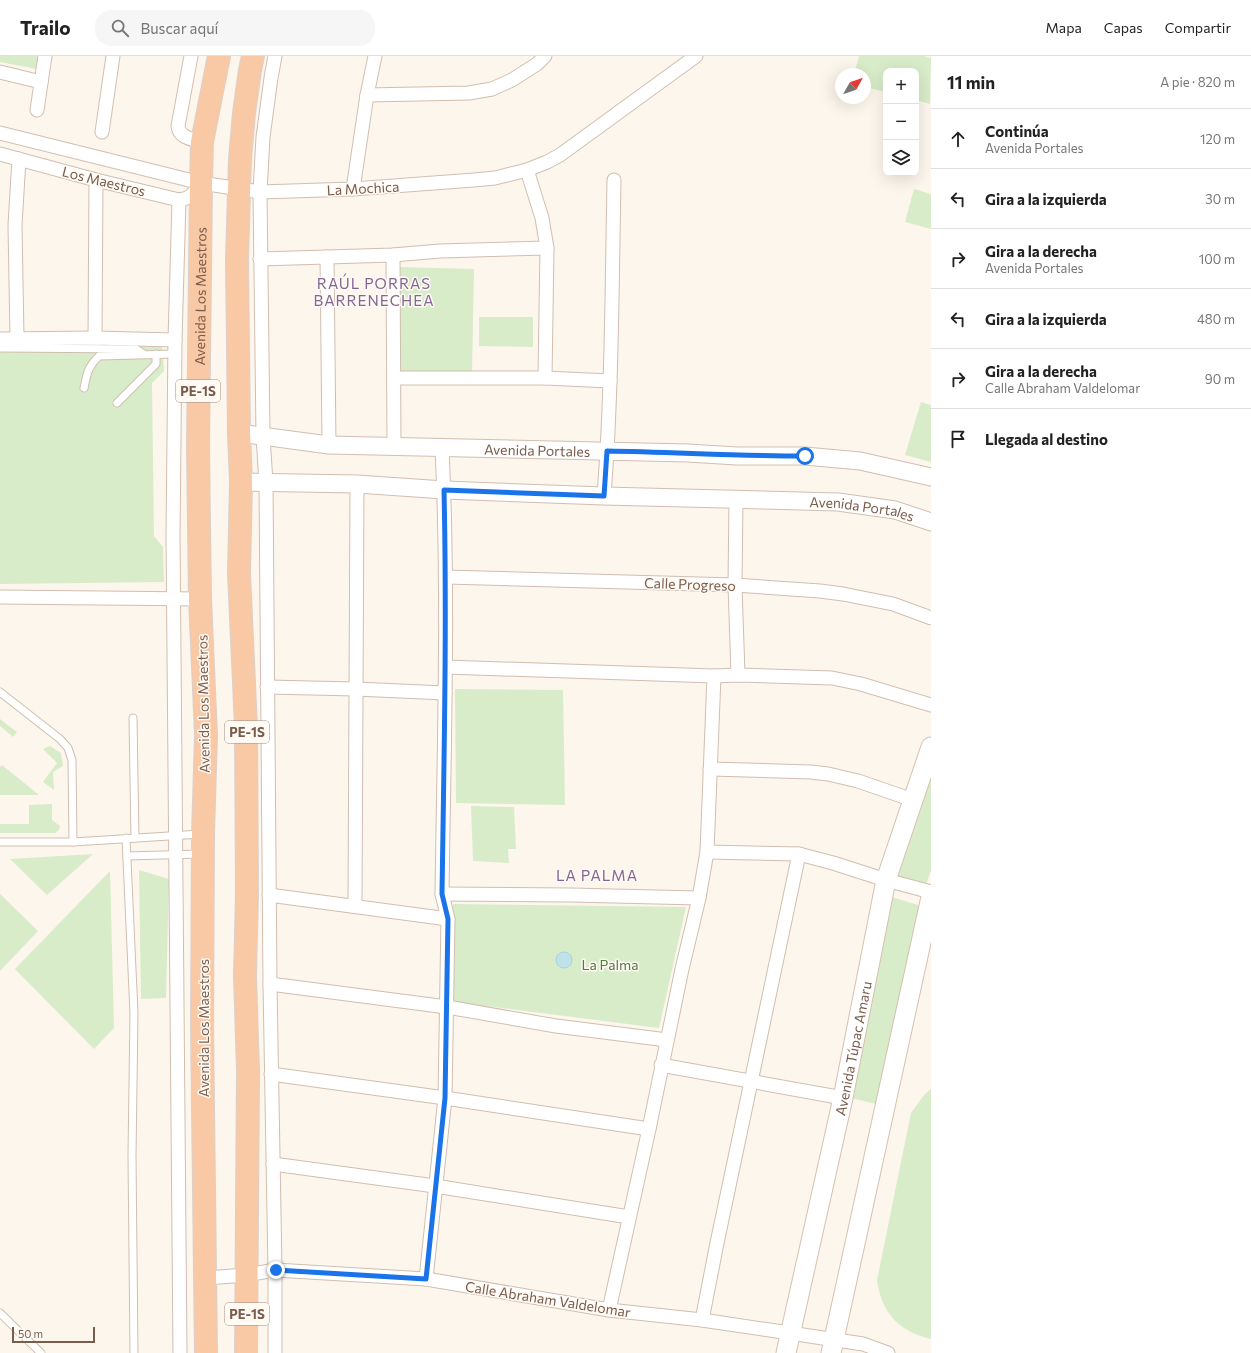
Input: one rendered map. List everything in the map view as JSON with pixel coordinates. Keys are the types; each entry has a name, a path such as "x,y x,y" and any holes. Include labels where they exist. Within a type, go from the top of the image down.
{"highway":[{"name":"Avenida Los Maestros","path":"206,1353 202,1025 203,844 206,735 200,599 198,447 202,142 219,56"},
{"name":"PE-1S","path":"246,1353 248,1071 245,976 247,893 246,727 239,573 241,482 239,432 238,260 249,190 242,134 253,56"}],"main road":[{"name":"Avenida Túpac Amaru","path":"786,1353 843,1098 886,880 931,747"},
{"path":"833,1347 931,897"}],"street":[{"path":"37,110 45,56"},
{"path":"102,132 113,56"},
{"path":"191,56 178,126 179,131 183,136 202,142"},
{"path":"275,56 263,137 249,190 260,258 263,436 266,483 271,1074 276,1270 275,1353"},
{"path":"353,189 367,95 375,56"},
{"path":"367,95 469,93 492,89 512,80 537,64 545,56"},
{"name":"La Mochica","path":"0,133 201,183 249,190 353,189 495,178 527,170 548,162 560,155 696,56"},
{"path":"0,72 41,82"},
{"name":"Los Maestros","path":"0,154 96,180 179,200"},
{"path":"17,338 15,225 19,159"},
{"path":"527,170 542,218 547,248 546,378"},
{"path":"95,338 96,180"},
{"path":"604,496 610,381 614,180"},
{"path":"180,1353 174,598 174,340 179,200 186,199 193,195 201,183"},
{"path":"260,258 393,255 440,251 547,248"},
{"path":"393,255 394,446"},
{"path":"327,257 329,445"},
{"path":"0,339 95,338 174,340"},
{"path":"394,378 546,378 610,381"},
{"name":"Avenida Portales","path":"239,432 329,445 688,453 737,456 805,456 860,461 931,477"},
{"path":"426,1279 445,1098 447,1007 448,919 442,894 446,577 442,448"},
{"name":"Avenida Portales","path":"241,482 357,484 444,490 604,496 838,502 894,510 931,522"},
{"path":"356,906 357,484"},
{"path":"736,500 738,675"},
{"name":"Calle Progreso","path":"446,577 736,585 820,591 850,595 893,604 931,618"},
{"path":"0,597 200,599"},
{"path":"446,667 714,676 738,675 832,678 860,684 931,705"},
{"path":"609,1310 649,1129 661,1065 699,898 707,852 714,676"},
{"path":"267,687 445,693"},
{"path":"710,769 811,772 828,774 858,781 913,800"},
{"path":"707,852 799,854 931,892"},
{"path":"702,1320 799,854"},
{"path":"442,894 699,898"},
{"path":"269,895 448,919"},
{"path":"270,984 447,1007 556,1026 667,1040"},
{"path":"661,1065 843,1098"},
{"path":"271,1074 445,1098 649,1129"},
{"path":"273,1164 435,1186 629,1217"},
{"name":"Calle Abraham Valdelomar","path":"205,1278 247,1275 276,1270 426,1279 609,1310 702,1320 791,1333 833,1347 863,1344 888,1353"}],"lane":[{"path":"0,348 136,349 144,354"},
{"path":"117,403 156,364 156,354"},
{"path":"84,388 87,372 91,363 99,356 174,354"},
{"path":"0,692 60,739 68,748 72,760 73,842"},
{"path":"133,718 135,838"},
{"path":"0,842 73,842 176,835 203,844"},
{"path":"126,838 134,1013 132,1156 134,1353"},
{"path":"127,856 176,855 203,844"},
{"path":"0,1313 41,1353"}],"green space":[{"path":"0,56 39,56 37,69 0,62"},
{"path":"859,56 924,56 931,58 930,104 919,101 919,68 883,68 883,91 871,88 871,68 856,68"},
{"path":"914,189 931,194 931,229 905,222"},
{"name":"RAÚL PORRAS BARRENECHEA","path":"400,267 474,269 472,374 398,373"},
{"path":"479,317 533,317 533,347 479,346"},
{"path":"0,345 162,345 164,371 152,383 154,536 163,547 164,582 0,584"},
{"path":"921,402 931,405 931,462 905,455"},
{"path":"455,689 563,690 565,805 456,803"},
{"path":"0,719 17,732 13,737 0,726"},
{"path":"50,746 61,753 63,766 53,772 54,790 43,782 57,763 43,749"},
{"path":"2,765 39,795 0,795 0,767"},
{"path":"931,774 931,870 926,885 896,875"},
{"path":"52,804 52,820 60,826 59,830 55,833 0,833 0,824 29,824 29,805"},
{"path":"471,806 514,807 516,849 508,849 509,863 473,861"},
{"path":"93,854 47,895 10,859"},
{"path":"139,870 169,879 166,998 141,999"},
{"path":"110,871 114,1028 94,1049 15,969"},
{"path":"0,894 38,931 0,971"},
{"path":"889,896 921,906 880,1105 847,1097"},
{"name":"La Palma","path":"453,904 686,907 659,1028 454,1002"},
{"path":"931,1089 931,1339 910,1331 901,1326 894,1319 887,1311 883,1302 877,1280 911,1113 924,1095"}],"water":[{"path":"564,952 571,957 572,960 567,967 564,968 557,963 556,960 561,953"}],"district":[{"name":"RAÚL PORRAS BARRENECHEA","path":"374,292"},
{"name":"LA PALMA","path":"597,875"}],"route":[{"path":"276,1270 426,1279 445,1098 448,919 442,894 446,667 444,490 604,496 607,451 737,456 805,456"}]}
